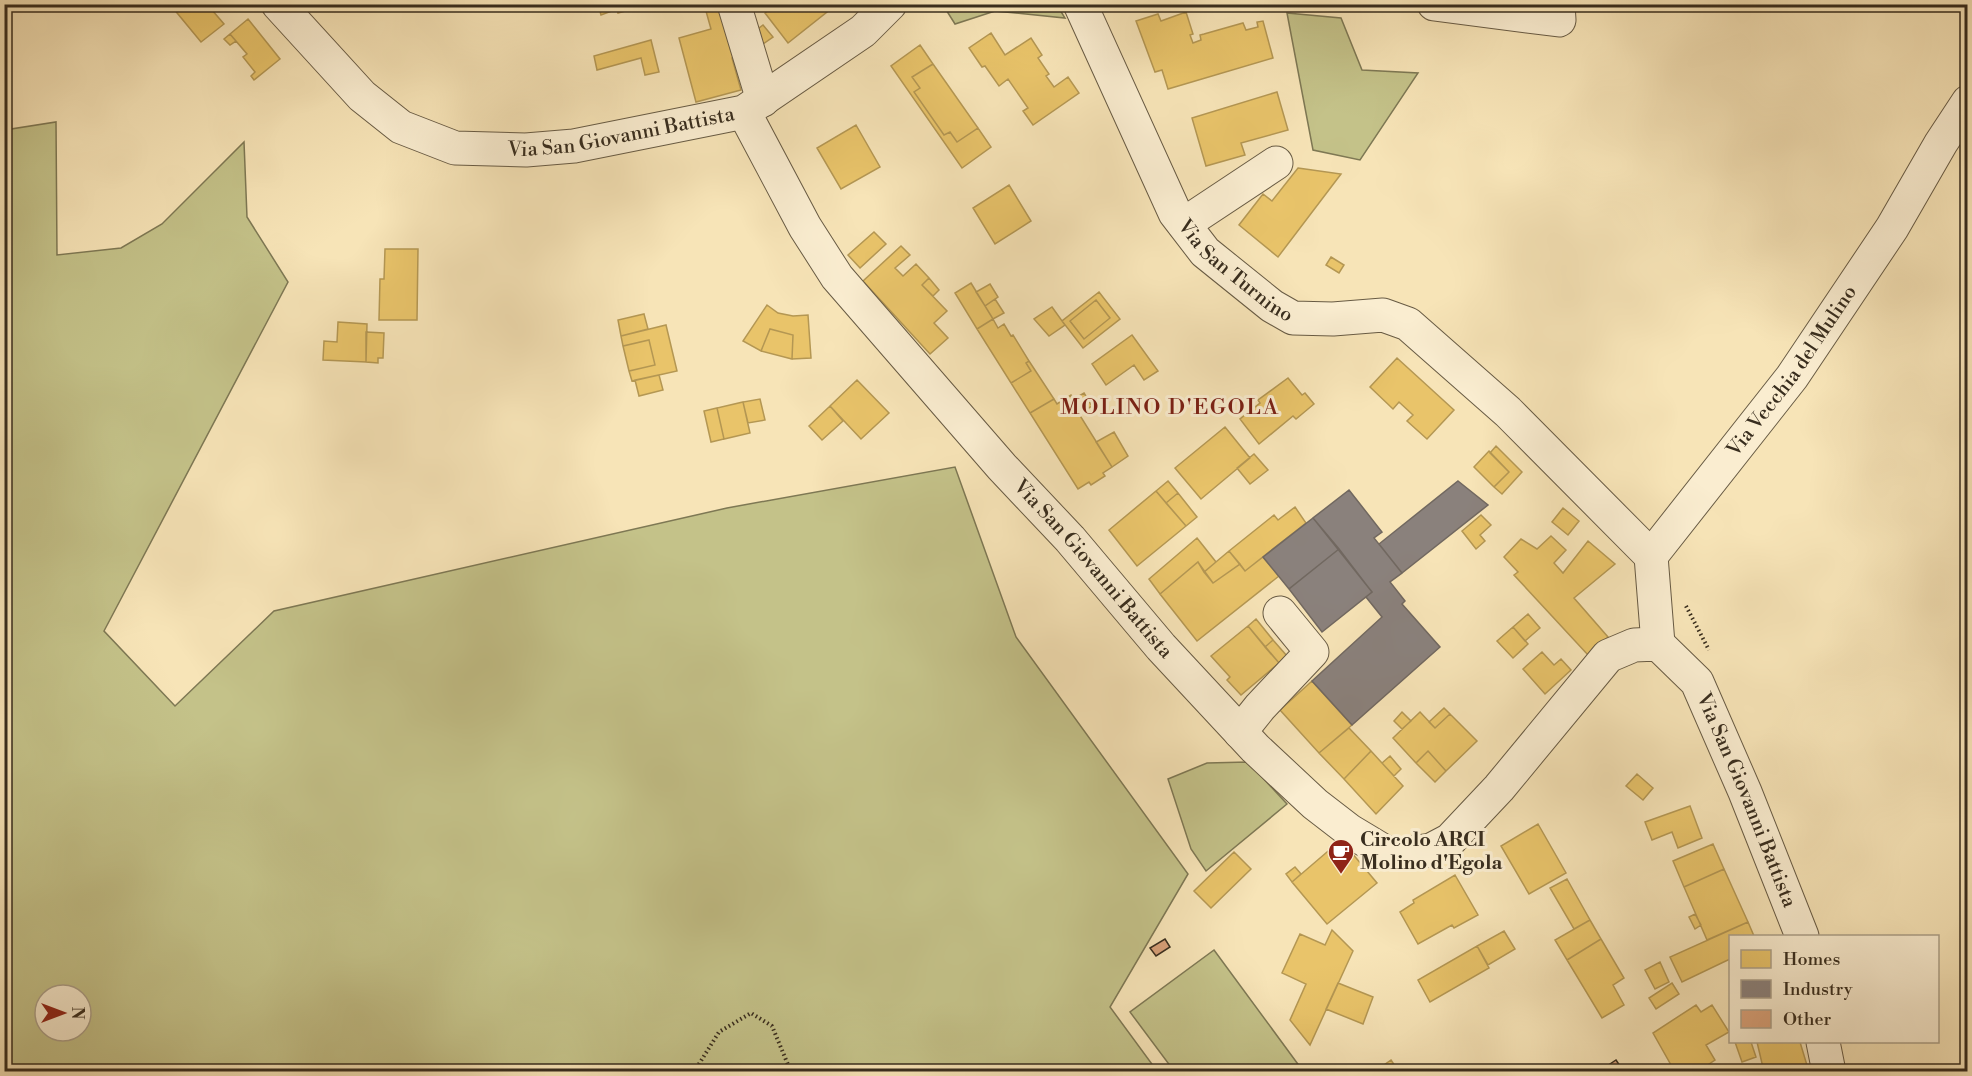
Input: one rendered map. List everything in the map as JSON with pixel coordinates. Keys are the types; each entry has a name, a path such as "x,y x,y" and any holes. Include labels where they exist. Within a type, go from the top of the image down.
{"street":[{"name":"Via San Giovanni Battista","path":"278,4 362,96 401,127 455,148 526,150 574,146 753,106"},
{"name":"Via San Giovanni Battista","path":"734,4 753,106 805,227 837,277 995,458 1070,539 1161,647 1255,748 1315,804 1350,831 1385,852 1404,854 1431,850 1450,840 1499,788 1608,656 1634,645 1658,644 1697,682 1745,792 1802,935"},
{"path":"753,106 863,31 890,4"},
{"name":"Via San Turnino","path":"1080,4 1175,213 1205,252 1272,306 1293,318 1333,319 1383,315 1408,324 1511,415 1652,556"},
{"path":"1434,4 1559,20 1558,4"},
{"name":"Via Vecchia del Mulino","path":"1652,556 1792,377 1892,228 1941,143 1968,102"},
{"path":"1184,224 1276,163"},
{"path":"1652,556 1658,644"},
{"path":"1240,732 1260,707 1312,652 1280,614"},
{"path":"1823,1043 1829,1071"}],"path":[{"path":"694,1071 719,1032 751,1013 772,1026 791,1071"}],"shaded area":[{"path":"943,5 1057,5 1065,18 995,11 955,24"},
{"path":"1287,13 1341,18 1362,70 1418,73 1360,160 1313,150"},
{"path":"56,122 57,255 121,248 162,224 244,142 247,217 288,282 104,631 175,706 274,611 727,508 955,467 1016,637 1188,874 1110,1007 1157,1071 5,1071 5,130"},
{"path":"1248,762 1287,804 1206,871 1191,849 1168,779 1207,763"},
{"path":"1214,950 1303,1071 1174,1071 1130,1012"}],"building: Homes":[{"path":"178,4 219,4 212,10 224,24 201,42 173,8"},
{"path":"598,4 635,4 636,8 618,13 617,9 601,15"},
{"path":"704,4 726,4 740,56 732,58 741,90 696,102 679,38 711,29"},
{"path":"770,4 829,4 832,8 788,43 765,13 772,7"},
{"path":"1186,12 1193,34 1190,35 1193,43 1201,40 1200,35 1243,23 1246,30 1258,27 1257,22 1263,21 1273,58 1168,89 1162,70 1155,72 1136,21 1158,14 1161,21"},
{"path":"248,19 280,59 254,80 251,76 255,72 243,57 247,54 230,34"},
{"path":"763,25 773,37 763,44 754,32"},
{"path":"991,33 1005,55 1031,38 1042,55 1038,58 1049,74 1046,76 1054,87 1068,77 1079,93 1033,125 1023,111 1028,108 1008,79 999,86 969,48"},
{"path":"230,34 236,41 230,45 224,39"},
{"path":"651,40 659,72 645,75 641,58 597,70 594,56"},
{"path":"920,45 933,64 912,77 920,88 914,92 944,135 950,132 957,142 978,128 991,147 962,168 891,66"},
{"path":"933,64 978,128 957,142 950,132 944,135 914,92 920,88 912,77"},
{"path":"1277,92 1288,130 1241,143 1245,155 1206,166 1192,118"},
{"path":"856,125 880,167 841,189 817,148"},
{"path":"1298,168 1341,174 1278,257 1239,225 1263,194 1272,201"},
{"path":"1009,185 1031,221 995,244 973,208"},
{"path":"874,232 886,244 860,268 848,255"},
{"path":"901,246 910,255 895,268 903,276 916,264 929,278 922,285 947,311 934,323 948,338 930,354 863,281"},
{"path":"385,249 418,249 417,320 379,320 380,279 384,279"},
{"path":"1331,257 1344,265 1339,273 1326,265"},
{"path":"929,278 939,290 933,296 922,285"},
{"path":"971,283 993,319 977,329 955,293"},
{"path":"990,284 998,297 985,306 976,292"},
{"path":"1099,292 1120,319 1083,348 1062,321","holes":["1096,300 1110,318 1084,339 1070,321"]},
{"path":"995,299 1004,313 993,319 985,306"},
{"path":"1096,300 1110,318 1084,339 1070,321"},
{"path":"767,305 778,313 793,316 808,315 811,358 792,359 793,335 770,329 761,351 743,341"},
{"path":"1052,307 1065,325 1049,336 1034,319"},
{"path":"644,314 648,329 621,336 618,320"},
{"path":"993,319 998,328 1004,324 1029,361 1026,363 1031,371 1011,383 977,329"},
{"path":"338,322 367,324 366,362 323,360 324,341 337,342"},
{"path":"666,325 677,371 632,381 629,371 655,365 649,340 623,346 621,336"},
{"path":"770,329 793,335 792,359 761,351"},
{"path":"366,332 384,333 383,358 378,358 378,363 366,362"},
{"path":"1132,335 1158,371 1144,380 1134,365 1106,385 1092,364"},
{"path":"649,340 655,365 629,371 623,346"},
{"path":"1397,358 1454,410 1427,439 1407,421 1413,415 1399,402 1393,409 1370,387"},
{"path":"1029,361 1054,399 1030,413 1011,383 1031,371 1026,363"},
{"path":"659,375 663,390 639,396 635,380"},
{"path":"1288,378 1302,395 1305,393 1314,404 1296,419 1293,416 1259,444 1240,419 1260,403 1258,400"},
{"path":"857,380 889,413 861,439 830,406"},
{"path":"1084,393 1092,406 1079,414 1112,467 1103,473 1105,476 1091,485 1089,482 1078,489 1030,413 1054,399 1057,404 1071,395 1074,399"},
{"path":"760,399 765,420 748,423 743,402"},
{"path":"743,402 750,433 724,439 717,408"},
{"path":"830,406 843,421 822,440 809,426"},
{"path":"717,408 724,439 711,442 704,411"},
{"path":"1225,427 1250,458 1201,499 1175,468"},
{"path":"1114,432 1128,456 1112,467 1096,442"},
{"path":"1496,446 1522,472 1502,494 1494,487 1509,472 1490,453"},
{"path":"1489,451 1509,472 1494,487 1474,467"},
{"path":"1254,454 1268,470 1250,484 1237,468"},
{"path":"1168,481 1178,493 1166,503 1156,491"},
{"path":"1156,491 1186,526 1137,566 1109,530"},
{"path":"1178,493 1197,517 1186,526 1166,503"},
{"path":"1295,507 1306,523 1245,571 1229,551 1274,515 1278,520"},
{"path":"1563,508 1579,521 1568,535 1552,522"},
{"path":"1481,515 1491,525 1480,535 1485,541 1476,549 1462,531"},
{"path":"1551,536 1566,550 1554,563 1563,573 1588,541 1615,564 1574,598 1608,637 1588,655 1514,575 1518,572 1504,557 1521,539 1537,549"},
{"path":"1197,538 1216,562 1204,572 1198,562 1160,594 1149,579"},
{"path":"1229,551 1240,564 1213,583 1204,572"},
{"path":"1263,557 1279,576 1197,641 1160,594 1198,562 1213,583 1240,564 1245,571"},
{"path":"1528,614 1540,628 1525,641 1513,627"},
{"path":"1256,619 1273,640 1265,647 1248,626"},
{"path":"1248,626 1279,663 1241,695 1227,680 1230,677 1211,656"},
{"path":"1513,627 1528,644 1513,658 1497,641"},
{"path":"1273,640 1287,656 1279,663 1265,647"},
{"path":"1542,652 1554,665 1561,659 1571,670 1545,694 1523,669"},
{"path":"1312,681 1352,725 1319,753 1280,710"},
{"path":"1444,708 1450,714 1435,728 1429,722"},
{"path":"1402,712 1411,721 1402,729 1394,721"},
{"path":"1420,712 1435,728 1450,714 1477,741 1446,771 1428,751 1416,763 1393,738"},
{"path":"1349,728 1371,751 1344,779 1319,753"},
{"path":"1371,751 1403,786 1376,814 1344,779"},
{"path":"1428,751 1446,771 1435,782 1416,763"},
{"path":"1390,756 1401,769 1394,776 1382,763"},
{"path":"1637,774 1653,788 1643,800 1626,786"},
{"path":"1690,806 1702,838 1678,848 1672,832 1652,840 1645,822"},
{"path":"1538,824 1566,873 1529,894 1501,846"},
{"path":"1341,840 1377,883 1327,924 1292,882"},
{"path":"1713,844 1724,869 1684,887 1673,861"},
{"path":"1234,852 1251,869 1211,908 1194,891"},
{"path":"1295,867 1301,874 1292,882 1286,874"},
{"path":"1724,869 1748,922 1707,940 1684,887"},
{"path":"1455,875 1478,915 1454,928 1452,925 1418,944 1400,912 1414,903 1413,900"},
{"path":"1567,879 1590,920 1574,929 1550,888"},
{"path":"1695,914 1701,925 1695,929 1689,917"},
{"path":"1590,920 1601,939 1567,960 1555,940"},
{"path":"1748,922 1754,935 1729,935 1729,959 1682,982 1670,957"},
{"path":"1332,930 1353,951 1310,1045 1290,1020 1306,984 1282,973 1300,934 1325,945"},
{"path":"1504,931 1515,949 1488,965 1477,946"},
{"path":"1601,939 1624,978 1613,985 1624,1005 1602,1018 1567,960"},
{"path":"1477,946 1489,968 1430,1002 1418,980"},
{"path":"1660,962 1669,982 1655,989 1645,970"},
{"path":"1338,983 1373,997 1363,1024 1326,1009"},
{"path":"1672,983 1679,994 1656,1009 1649,998"},
{"path":"1696,1005 1701,1012 1712,1005 1729,1032 1706,1045 1715,1060 1697,1072 1675,1072 1653,1033"},
{"path":"1735,1043 1751,1043 1756,1057 1742,1062"},
{"path":"1757,1043 1800,1043 1809,1072 1764,1072"},
{"path":"1391,1060 1399,1072 1374,1072"}],"building: Industry":[{"path":"1458,481 1488,505 1402,573 1379,544"},
{"path":"1349,490 1382,532 1374,538 1402,573 1390,582 1405,601 1402,604 1440,647 1352,725 1312,681 1382,617 1366,597 1372,592 1313,518"},
{"path":"1313,518 1339,549 1289,589 1263,557"},
{"path":"1339,549 1372,592 1322,632 1289,589"}],"building: Other":[{"path":"1165,939 1170,947 1156,956 1150,948"},
{"path":"1616,1060 1624,1072 1598,1072"}],"place":[{"name":"Circolo ARCI Molino d'Egola","path":"1341,875"}],"district":[{"name":"MOLINO D'EGOLA","path":"1170,407"}]}
